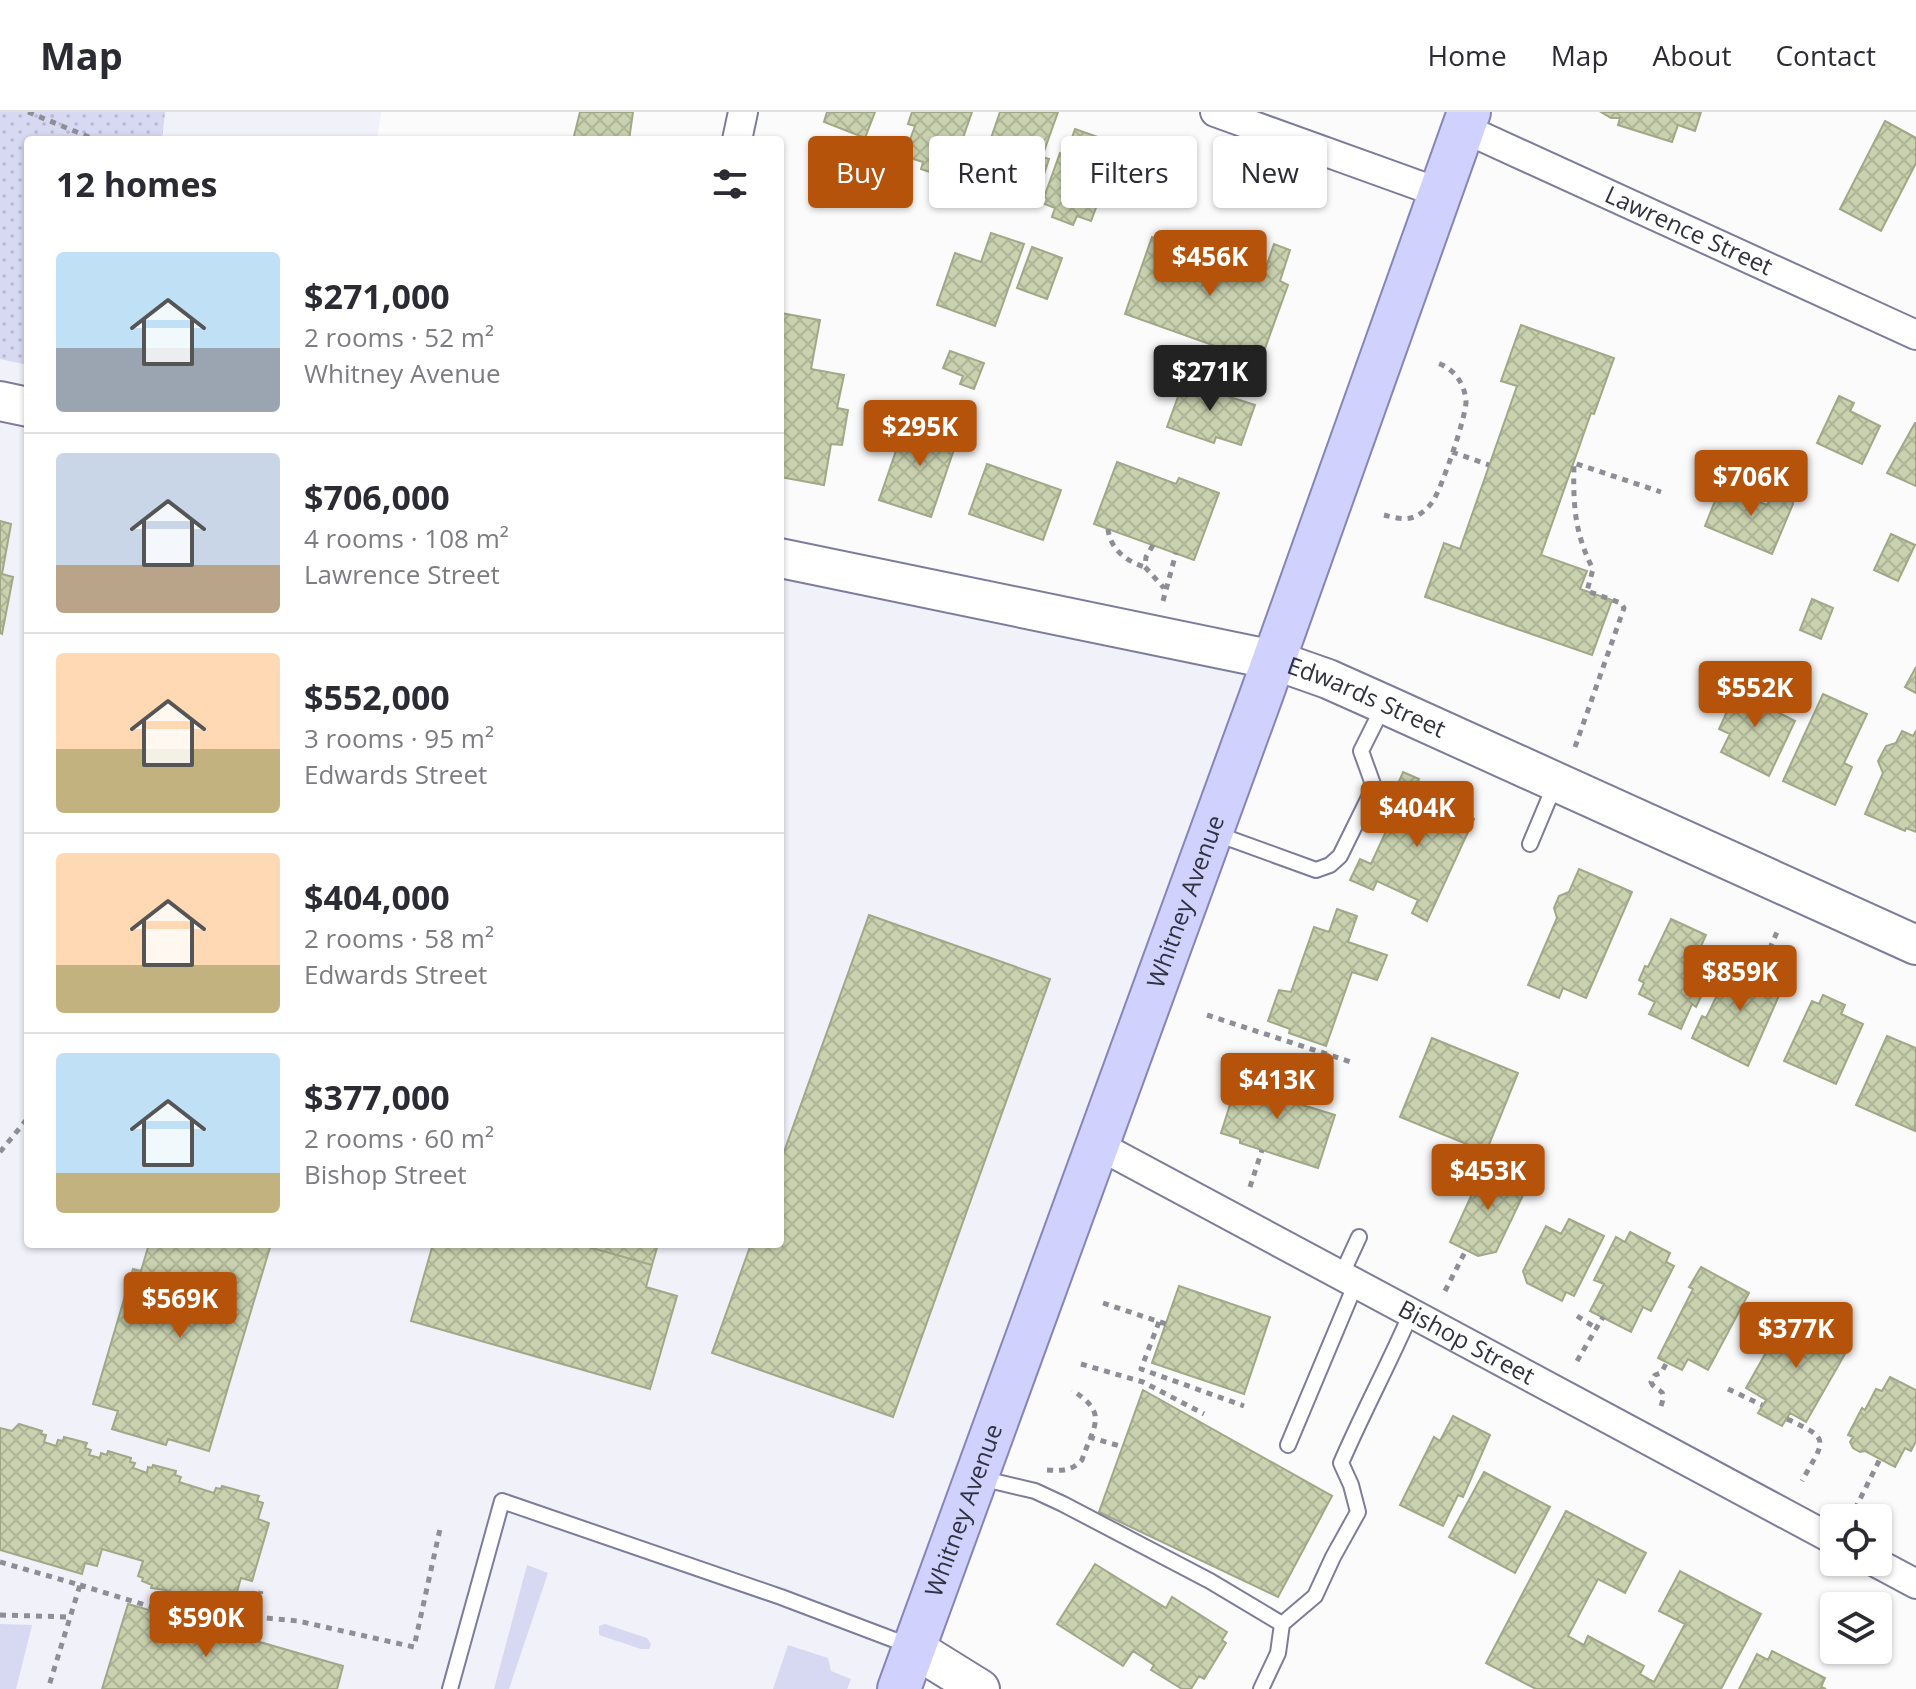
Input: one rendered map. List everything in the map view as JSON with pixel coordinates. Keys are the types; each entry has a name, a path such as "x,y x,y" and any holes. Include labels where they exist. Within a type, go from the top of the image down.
{"main road":[{"name":"Whitney Avenue","path":"899,1689 1274,660 1466,120"}],"street":[{"path":"738,136 743,112"},
{"path":"1215,112 1440,193"},
{"name":"Lawrence Street","path":"1466,120 1916,335"},
{"path":"0,401 24,406"},
{"name":"Edwards Street","path":"784,559 1274,660 1328,679 1916,945"},
{"name":"Bishop Street","path":"1098,1145 1820,1532"},
{"path":"1892,1571 1916,1584"},
{"path":"914,1648 980,1689"}],"lane":[{"path":"1210,831 1316,870 1330,865 1340,856 1374,787 1361,751 1384,704"},
{"path":"1530,844 1556,782"},
{"path":"1288,1445 1348,1280 1359,1237"},
{"path":"1261,1689 1278,1653 1282,1624 1315,1596 1358,1512 1341,1463 1411,1313"},
{"path":"976,1477 1035,1491 1063,1504 1210,1581 1282,1624"},
{"path":"450,1689 502,1501 755,1588 914,1648"}],"path":[{"path":"28,112 86,136"},
{"path":"1384,515 1406,519 1429,507 1436,497 1452,452 1466,411 1466,398 1463,386 1455,375 1447,366 1437,363"},
{"path":"1452,452 1489,465"},
{"path":"1575,747 1624,608 1621,603 1587,591 1593,569 1575,525 1574,463 1661,492"},
{"path":"1108,529 1109,538 1119,552 1133,563 1145,567 1164,588"},
{"path":"1145,567 1146,557 1153,545"},
{"path":"1163,602 1164,588 1176,553"},
{"path":"1760,971 1777,932"},
{"path":"1207,1015 1351,1062"},
{"path":"0,1152 24,1123"},
{"path":"1250,1187 1262,1150"},
{"path":"1445,1291 1466,1250"},
{"path":"1103,1303 1162,1323 1141,1369 1244,1406"},
{"path":"1577,1316 1597,1328"},
{"path":"1577,1361 1603,1317"},
{"path":"1661,1406 1663,1393 1651,1382 1667,1362"},
{"path":"1081,1364 1143,1382 1204,1414"},
{"path":"1728,1389 1762,1405"},
{"path":"1042,1470 1062,1471 1077,1465 1097,1416 1094,1406 1072,1390"},
{"path":"1787,1419 1820,1436 1821,1445 1802,1481"},
{"path":"1089,1437 1123,1447"},
{"path":"1858,1504 1880,1459"},
{"path":"0,1562 191,1619 255,1617 298,1621 414,1647 440,1529"},
{"path":"48,1689 80,1585"},
{"path":"255,1617 261,1591"},
{"path":"183,1616 186,1604"},
{"path":"0,1615 70,1617"}],"shaded area":[{"path":"0,112 381,112 378,136 24,136 24,1248 784,1248 784,559 1274,660 902,1689 0,1689"},
{"path":"0,112 165,112 162,136 24,136 24,364 0,359"},
{"path":"527,1565 548,1573 509,1689 494,1689"},
{"path":"0,1624 32,1625 16,1689 0,1689"},
{"path":"605,1624 647,1638 651,1644 649,1649 599,1635 599,1626"},
{"path":"788,1645 828,1658 831,1671 851,1679 847,1689 773,1689"}],"building":[{"path":"580,112 633,112 630,136 574,136"},
{"path":"827,112 875,112 866,136 824,122"},
{"path":"912,112 972,112 964,136 929,136 929,172 921,169 923,162 913,159 911,136 915,126 908,124"},
{"path":"1000,112 1058,112 1045,149 1045,136 992,136"},
{"path":"1601,112 1701,112 1695,131 1678,125 1672,142 1618,125 1620,118 1611,118"},
{"path":"1885,121 1916,138 1916,163 1881,231 1840,209"},
{"path":"1075,129 1095,136 1073,136"},
{"path":"1060,153 1061,208 1096,208 1091,221 1077,216 1073,225 1052,217 1055,208 1045,204 1045,195"},
{"path":"991,233 1024,244 995,326 937,305 955,253 981,262"},
{"path":"1152,237 1263,276 1274,244 1290,250 1280,281 1288,285 1260,362 1125,314"},
{"path":"1032,247 1062,258 1047,299 1017,288"},
{"path":"784,314 820,320 811,369 844,375 837,408 848,410 842,445 831,444 824,485 784,478"},
{"path":"1521,325 1614,358 1594,414 1591,413 1541,555 1587,571 1580,589 1612,600 1592,655 1425,597 1444,543 1460,549 1517,386 1501,381"},
{"path":"950,351 984,363 974,389 960,384 963,376 943,368"},
{"path":"1186,375 1232,391 1230,397 1255,405 1241,445 1216,437 1214,443 1167,427"},
{"path":"1839,396 1854,403 1850,411 1880,426 1862,464 1817,443"},
{"path":"906,422 937,432 940,422 961,429 931,517 879,500"},
{"path":"1916,423 1916,486 1887,473"},
{"path":"1117,462 1176,484 1179,478 1219,493 1194,560 1094,524"},
{"path":"987,464 1061,490 1043,540 969,514"},
{"path":"1721,486 1767,505 1775,490 1788,490 1792,495 1793,504 1772,554 1705,526"},
{"path":"0,521 11,524 2,574 13,577 2,634 0,633"},
{"path":"1891,534 1915,545 1898,581 1874,570"},
{"path":"1812,599 1833,608 1821,639 1800,630"},
{"path":"1916,667 1916,693 1905,687"},
{"path":"1749,681 1773,692 1766,706 1795,721 1769,776 1721,752 1730,734 1719,729 1736,692 1742,695"},
{"path":"1823,694 1867,714 1844,763 1852,767 1835,805 1783,781"},
{"path":"1902,731 1913,736 1916,731 1916,832 1906,828 1905,831 1865,814 1883,773 1878,761 1886,746 1896,743"},
{"path":"1403,772 1419,779 1413,792 1474,819 1427,921 1412,913 1418,900 1377,881 1373,890 1350,880 1360,859 1371,864 1405,790 1397,786"},
{"path":"1579,869 1632,892 1586,998 1563,988 1559,998 1528,985 1557,918 1554,908 1559,896 1569,892"},
{"path":"1337,909 1357,916 1348,942 1387,955 1377,980 1352,972 1326,1046 1289,1033 1290,1029 1268,1021 1279,990 1291,992 1314,927 1329,932"},
{"path":"869,915 1050,979 893,1417 712,1353 750,1248 784,1248 784,1152"},
{"path":"1671,919 1706,935 1701,946 1716,952 1702,982 1707,984 1696,1007 1692,1004 1681,1029 1649,1014 1655,1002 1639,994 1644,983 1639,980"},
{"path":"1734,960 1785,982 1748,1066 1692,1038 1702,1016 1706,1018"},
{"path":"1823,995 1845,1005 1841,1014 1863,1024 1836,1084 1784,1061 1812,1001 1819,1004"},
{"path":"1887,1036 1916,1048 1915,1131 1856,1105"},
{"path":"1432,1038 1518,1073 1486,1152 1400,1117"},
{"path":"1246,1072 1301,1090 1296,1103 1335,1115 1318,1168 1240,1143 1240,1139 1221,1133 1234,1092 1239,1093"},
{"path":"1488,1159 1495,1162 1493,1168 1514,1178 1512,1183 1526,1189 1496,1252 1478,1256 1450,1242"},
{"path":"1569,1219 1604,1236 1574,1296 1566,1292 1562,1301 1527,1283 1523,1271 1546,1226 1561,1234"},
{"path":"1630,1232 1670,1253 1666,1262 1674,1266 1651,1311 1643,1307 1631,1332 1590,1311 1604,1284 1594,1280 1616,1237 1625,1242"},
{"path":"148,1248 270,1248 209,1451 168,1439 166,1445 112,1429 118,1411 93,1404 133,1269 141,1271"},
{"path":"432,1248 592,1248 652,1265 646,1287 677,1296 650,1389 411,1321"},
{"path":"592,1248 657,1248 652,1265"},
{"path":"1701,1267 1749,1293 1708,1370 1688,1359 1682,1370 1658,1358"},
{"path":"1179,1286 1270,1317 1244,1394 1152,1363"},
{"path":"1807,1306 1829,1318 1817,1339 1845,1354 1806,1422 1790,1413 1782,1426 1758,1413 1766,1400 1746,1388 1780,1328 1783,1330 1788,1322 1796,1326"},
{"path":"1890,1377 1916,1390 1916,1441 1911,1451 1905,1448 1895,1467 1853,1448 1850,1442 1853,1437 1848,1435 1862,1408 1865,1410 1876,1389 1882,1391"},
{"path":"1143,1390 1332,1496 1278,1597 1099,1512"},
{"path":"1453,1416 1490,1435 1463,1497 1458,1495 1443,1526 1400,1505 1434,1437 1440,1441"},
{"path":"19,1424 42,1431 41,1434 46,1435 44,1442 56,1446 58,1440 63,1441 64,1437 87,1443 85,1448 91,1450 89,1455 100,1458 101,1453 107,1455 108,1451 131,1458 130,1462 135,1463 133,1468 147,1473 148,1467 152,1468 153,1465 176,1471 175,1475 181,1477 179,1482 214,1493 216,1488 221,1489 222,1486 259,1496 257,1501 263,1503 258,1519 269,1523 252,1581 241,1578 229,1619 182,1602 179,1620 158,1614 160,1594 165,1590 151,1588 152,1585 138,1576 143,1561 102,1549 97,1566 85,1563 82,1574 0,1550 0,1428 12,1431"},
{"path":"1484,1472 1550,1507 1515,1573 1449,1537"},
{"path":"1566,1511 1646,1553 1625,1593 1598,1579 1568,1636 1584,1645 1588,1636 1644,1666 1640,1674 1654,1682 1685,1624 1659,1611 1680,1571 1761,1614 1721,1689 1536,1689 1486,1663"},
{"path":"1095,1564 1166,1608 1172,1597 1227,1632 1222,1640 1226,1643 1204,1679 1199,1676 1191,1689 1182,1689 1151,1670 1154,1665 1133,1651 1123,1666 1057,1624"},
{"path":"165,1590 186,1597 179,1620 158,1614"},
{"path":"128,1604 343,1666 337,1689 102,1689"},
{"path":"1772,1651 1825,1678 1821,1687 1826,1689 1739,1689 1757,1654 1768,1660"}]}
